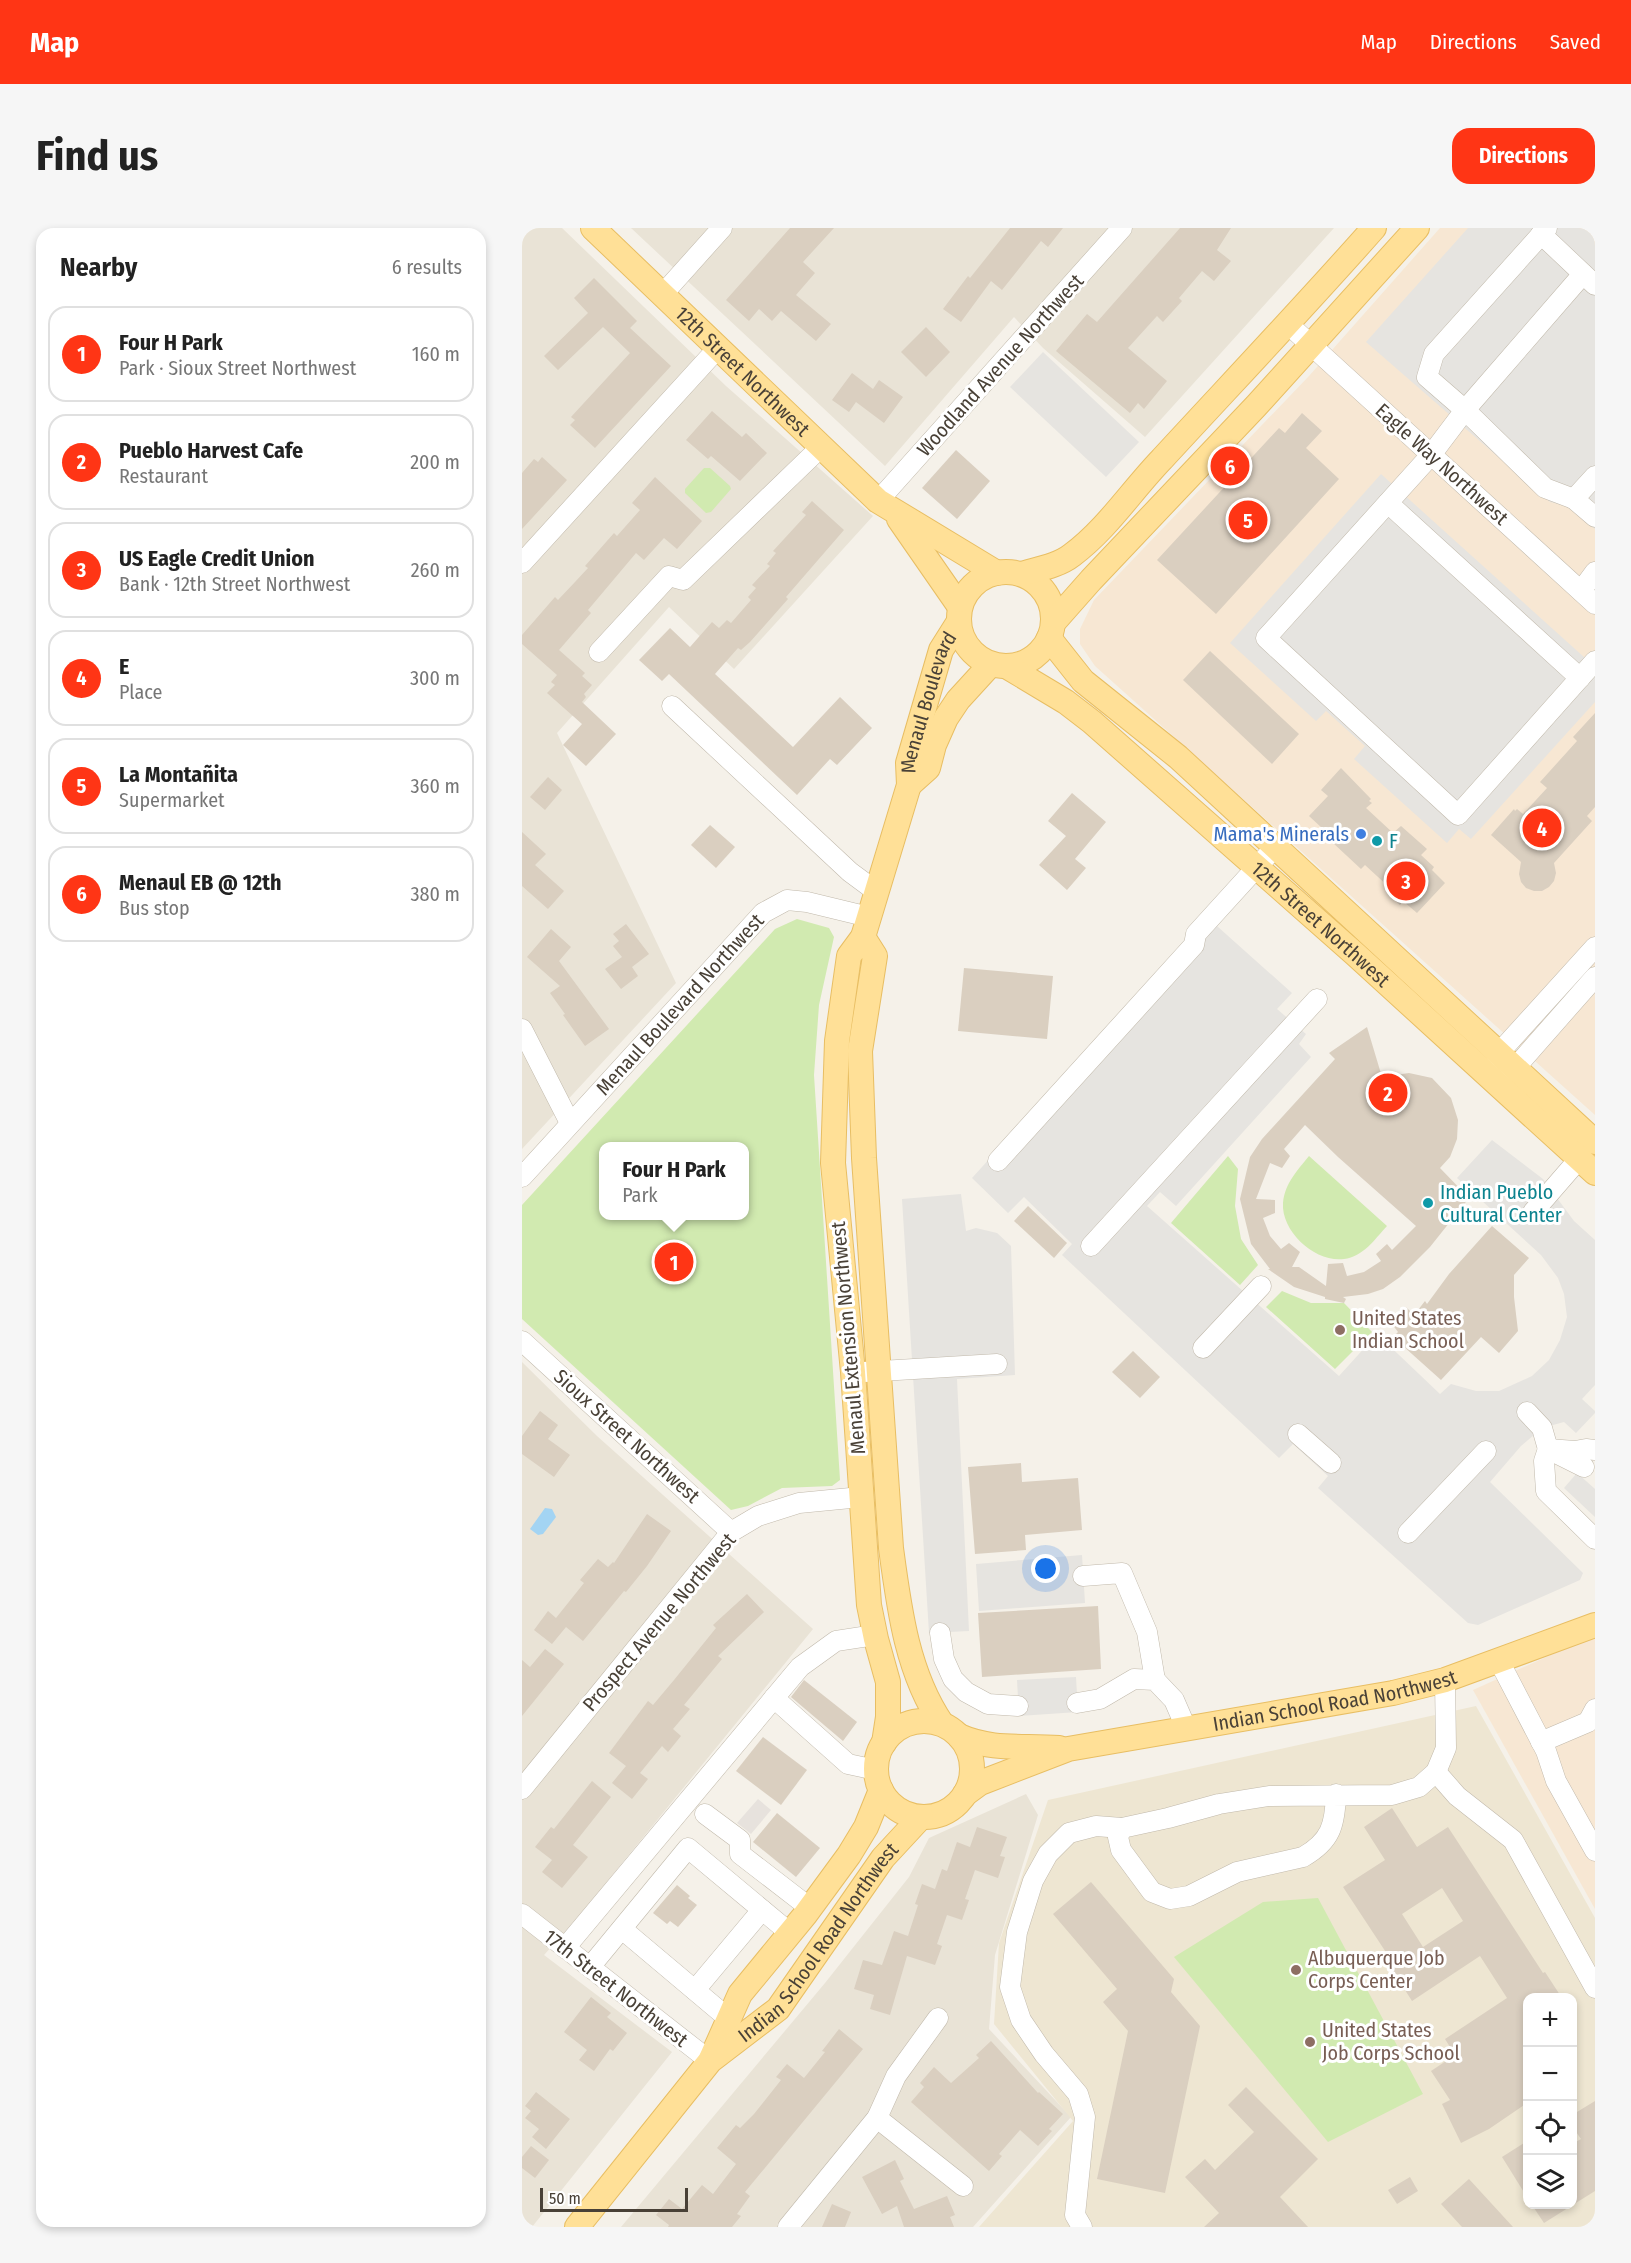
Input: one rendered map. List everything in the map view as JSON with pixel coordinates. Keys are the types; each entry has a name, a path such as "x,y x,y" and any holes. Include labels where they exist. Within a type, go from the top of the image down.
{"main road":[{"name":"12th Street Northwest","path":"593,228 821,447 886,506 997,573"},
{"path":"1021,574 1066,559 1086,543 1288,325 1374,228"},
{"path":"1051,631 1052,608 1046,593 1036,582 1021,574 1006,571 977,582 966,593 959,615 962,638 970,651 998,666 1028,661 1041,652 1051,631 1099,572 1312,346 1417,228"},
{"name":"12th Street Northwest","path":"886,506 959,615"},
{"name":"Menaul Boulevard","path":"866,927 909,785 908,763 941,650 959,615"},
{"name":"12th Street Northwest","path":"1051,631 1083,681 1159,740 1507,1061 1590,1158"},
{"name":"12th Street Northwest","path":"998,666 1066,702 1092,722 1256,866 1492,1081 1590,1158"},
{"name":"Menaul Boulevard","path":"909,785 928,768 934,745 946,718 958,700 998,666"},
{"name":"Menaul Extension Northwest","path":"866,927 875,956 860,1051 864,1158 891,1548 897,1596 906,1638 930,1706 950,1730"},
{"name":"Menaul Extension Northwest","path":"866,927 849,956 837,1041 833,1163 853,1372 869,1605 888,1682 888,1716 884,1743"},
{"name":"Indian School Road Northwest","path":"965,1794 980,1783 1068,1749 1393,1693 1445,1680 1595,1625"},
{"path":"926,1721 950,1730 968,1749 972,1764 965,1794 946,1812 934,1816 908,1815 897,1809 878,1780 878,1756 884,1743 895,1731 910,1723 926,1721"},
{"name":"Indian School Road Northwest","path":"950,1730 975,1743 994,1747 1034,1746 1068,1749"},
{"name":"Indian School Road Northwest","path":"588,2223 710,2061 740,1994 810,1908 854,1846 866,1827 878,1780"},
{"name":"Indian School Road Northwest","path":"710,2061 777,2009 883,1858 921,1817"}],"street":[{"path":"662,295 722,228"},
{"name":"Woodland Avenue Northwest","path":"886,506 1122,228"},
{"path":"1595,517 1574,499 1545,488 1465,410 1427,377 1434,354 1544,231 1592,281 1465,410 1431,454 1266,638 1458,815 1595,662"},
{"name":"Eagle Way Northwest","path":"1288,325 1588,597"},
{"path":"522,563 718,348"},
{"path":"599,652 669,576 683,580 821,447"},
{"path":"1574,499 1595,476"},
{"path":"1388,503 1580,678"},
{"path":"1588,597 1595,572"},
{"path":"672,706 850,872 877,892"},
{"path":"998,1161 1194,945 1196,934 1276,846"},
{"name":"Menaul Boulevard Northwest","path":"522,1177 763,913 787,900 807,902 866,927"},
{"path":"1492,1081 1595,947"},
{"path":"1507,1061 1595,977"},
{"path":"1091,1246 1317,999"},
{"path":"522,1029 570,1123"},
{"path":"1533,1212 1590,1158"},
{"path":"1203,1348 1261,1286"},
{"name":"Sioux Street Northwest","path":"524,1346 731,1532"},
{"path":"853,1372 997,1364"},
{"path":"1527,1412 1542,1428 1548,1449 1544,1461 1546,1491 1595,1539"},
{"path":"1298,1434 1331,1463"},
{"path":"1548,1449 1595,1450"},
{"path":"1548,1449 1584,1467"},
{"path":"1408,1533 1486,1451"},
{"name":"Prospect Avenue Northwest","path":"522,1789 731,1532 758,1516 799,1503 861,1497"},
{"path":"1083,1576 1122,1573 1147,1632 1155,1680 1174,1700 1187,1730"},
{"path":"940,1633 948,1669 953,1679 966,1692 988,1704 1018,1706"},
{"path":"565,1948 800,1667 836,1641 875,1635"},
{"path":"1499,1661 1541,1742 1557,1781 1595,1851"},
{"path":"1077,1703 1100,1699 1134,1679 1155,1680"},
{"path":"1082,2227 1075,2215 1077,2174 1085,2117 1078,2094 1044,2054 1021,2020 1010,1987 1017,1932 1033,1881 1048,1854 1069,1833 1096,1826 1122,1828 1220,1804 1269,1796 1392,1795 1419,1787 1436,1772 1446,1748 1445,1680"},
{"path":"774,1698 848,1764 878,1780"},
{"path":"1541,1742 1588,1722 1595,1709"},
{"path":"1436,1772 1457,1796 1514,1840 1595,1988"},
{"path":"1122,1828 1118,1838 1121,1850 1152,1892 1170,1899 1180,1898 1189,1896 1238,1872 1303,1857 1311,1852 1329,1834 1335,1819 1336,1794"},
{"path":"705,1814 740,1840 740,1854 810,1908"},
{"path":"590,1967 688,1848 789,1934"},
{"path":"729,1883 747,1860"},
{"path":"695,1990 762,1910"},
{"name":"17th Street Northwest","path":"522,1914 710,2061"},
{"path":"622,1929 729,2019"},
{"path":"788,2227 877,2118 896,2076 938,2018"},
{"path":"877,2118 963,2186"}],"shaded area":[{"path":"522,228 562,228 726,386 873,516 734,669 669,607 557,733 676,983 522,1149"},
{"path":"631,228 1334,228 1145,437 1043,348 1014,317 885,466"},
{"path":"1440,228 1595,228 1595,1115 1095,666 1080,644 1080,629 1094,600 1309,376"},
{"path":"1468,228 1595,228 1595,529 1569,506 1550,502 1366,342"},
{"path":"1043,352 1139,442 1106,477 1010,387"},
{"path":"1381,474 1595,667 1595,702 1471,839 1459,829 1447,843 1354,759 1365,746 1326,711 1316,721 1230,643"},
{"path":"1208,918 1292,993 1277,1009 1306,1034 1299,1044 1311,1057 1176,1206 1160,1192 1147,1206 1339,1376 1377,1334 1440,1394 1451,1384 1476,1391 1499,1391 1532,1376 1549,1360 1560,1340 1567,1317 1564,1294 1558,1278 1541,1255 1457,1178 1492,1140 1543,1179 1574,1221 1595,1240 1595,1385 1582,1399 1595,1413 1576,1433 1564,1422 1542,1428 1521,1446 1490,1482 1583,1573 1580,1580 1478,1625 1468,1623 1318,1488 1328,1476 1293,1444 1279,1458 1062,1255 1072,1244 1024,1197 1008,1213 972,1178"},
{"path":"961,1194 966,1231 976,1228 997,1233 1011,1246 1015,1375 957,1379 969,1631 929,1633 902,1199"},
{"path":"522,1362 597,1436 813,1629 574,1922 544,1955 672,2052 532,2227 522,2227"},
{"path":"1577,1473 1595,1489 1595,1517 1564,1488"},
{"path":"1082,1555 1085,1603 979,1611 976,1564"},
{"path":"1595,1635 1595,1909 1473,1690"},
{"path":"1076,1677 1078,1712 1019,1716 1017,1680"},
{"name":"Albuquerque Job Corps Center","path":"1476,1706 1595,1918 1595,2227 979,2227 1073,2121 994,2024 999,1943 1048,1800"},
{"path":"1026,1794 1038,1815 995,1955 989,2029 1071,2117 973,2227 621,2227 825,1983 909,1877 929,1838"},
{"path":"758,1799 771,1810 751,1834 737,1823"}],"green space":[{"path":"704,468 710,468 731,489 711,512 706,513 685,493 685,489"},
{"path":"797,919 829,928 834,937 819,1005 814,1075 840,1480 832,1486 782,1488 748,1506 731,1510 522,1319 522,1205 775,929"},
{"path":"1228,1156 1238,1169 1235,1206 1241,1239 1258,1265 1240,1285 1171,1223"},
{"path":"1309,1156 1387,1226 1368,1247 1351,1258 1333,1259 1312,1251 1294,1235 1288,1225 1283,1203 1286,1189"},
{"path":"1282,1291 1311,1303 1344,1303 1372,1332 1335,1369 1266,1307"},
{"path":"1318,1898 1423,2094 1328,2142 1174,1957 1263,1902"}],"water":[{"path":"545,1508 552,1509 556,1517 543,1534 538,1535 530,1529"}],"building":[{"path":"790,228 834,228 803,262 815,273 796,295 831,324 816,341 781,311 772,321 759,309 749,321 726,300"},
{"path":"1010,228 1063,228 1048,247 1041,241 1002,290 991,281 961,322 943,309"},
{"path":"1180,228 1231,228 1217,250 1231,261 1214,281 1202,271 1179,298 1182,301 1163,322 1157,316 1128,348 1167,381 1144,409 1138,403 1130,413 1056,351 1087,314 1097,322"},
{"path":"594,278 637,321 630,328 671,366 595,448 570,425 575,420 571,417 630,353 603,327 558,370 544,356 588,313 574,298"},
{"path":"926,327 950,352 926,377 901,352"},
{"path":"852,373 873,389 879,380 903,397 884,423 856,402 849,412 832,400"},
{"path":"712,411 742,437 746,433 767,453 740,481 711,456 708,459 686,440"},
{"path":"1302,413 1322,431 1306,448 1339,479 1216,614 1157,560 1279,428 1285,433"},
{"path":"956,450 990,481 957,519 922,488"},
{"path":"542,457 567,480 522,529 522,473 534,459 538,462"},
{"path":"655,477 702,521 677,549 664,538 644,560 636,553 588,610 591,613 559,650 585,673 582,676 592,685 584,694 586,697 582,702 616,734 586,766 563,745 582,724 547,693 555,685 551,682 557,675 522,644 522,635 555,597 558,600 588,568 585,566 614,533 617,536 640,510 632,503"},
{"path":"812,501 844,530 750,642 741,650 738,648 715,674 793,747 840,697 872,728 837,765 830,759 797,795 669,674 662,681 639,660 670,628 690,647 712,622 719,628 727,620 731,623 751,600 748,597 756,588 752,585 770,566 767,564 776,553 773,551 806,515 802,512"},
{"path":"1210,651 1299,734 1272,764 1183,680"},
{"path":"1595,713 1595,807 1587,816 1592,821 1554,863 1556,873 1554,881 1542,891 1534,891 1526,888 1521,882 1519,874 1521,862 1491,835 1514,809 1523,814 1547,788 1540,782 1577,741 1573,737"},
{"name":"F","path":"1341,768 1371,799 1369,801 1372,803 1366,808 1393,833 1401,826 1427,849 1421,855 1434,867 1432,870 1445,883 1417,913 1403,901 1400,905 1386,892 1390,888 1365,865 1361,869 1309,816 1328,796 1321,790"},
{"path":"548,777 562,790 545,810 530,797"},
{"path":"1072,793 1106,822 1075,859 1086,868 1067,890 1039,865 1066,836 1048,821"},
{"path":"710,825 735,847 716,868 691,845"},
{"path":"522,832 546,854 535,865 564,891 548,909 522,886"},
{"path":"626,924 649,954 632,967 638,976 621,989 605,969 622,957 613,946 619,941 613,934"},
{"path":"551,929 571,947 559,961 609,1029 585,1046 550,993 560,986 527,957"},
{"path":"964,968 1053,976 1047,1039 958,1031"},
{"name":"Indian Pueblo Cultural Center","path":"1367,1027 1382,1077 1409,1073 1432,1078 1451,1098 1458,1120 1457,1139 1450,1157 1440,1168 1469,1198 1430,1247 1400,1277 1383,1289 1368,1294 1343,1297 1346,1299 1344,1303 1325,1299 1325,1297 1294,1287 1268,1269 1270,1269 1251,1244 1240,1199 1250,1157 1262,1139 1335,1059 1329,1053","holes":["1305,1125 1416,1226 1392,1250 1387,1244 1376,1254 1381,1261 1364,1272 1347,1276 1343,1263 1328,1264 1326,1286 1299,1267 1292,1267 1300,1252 1289,1243 1281,1249 1270,1236 1263,1218 1275,1213 1275,1200 1256,1199 1270,1163 1282,1168 1290,1156 1284,1149"]},
{"path":"1028,1206 1067,1243 1054,1258 1014,1221"},
{"path":"1492,1226 1529,1258 1514,1275 1518,1331 1499,1353 1481,1337 1441,1380 1393,1337 1398,1332 1392,1324 1406,1307 1414,1315 1425,1301 1427,1304 1449,1274"},
{"path":"1133,1351 1160,1377 1140,1398 1112,1372"},
{"path":"540,1411 558,1425 548,1439 570,1455 554,1477 522,1454 522,1436"},
{"path":"1021,1463 1022,1482 1078,1478 1082,1530 1025,1535 1026,1550 975,1554 968,1467"},
{"path":"647,1514 671,1531 647,1566 583,1641 566,1627 552,1644 534,1630 548,1611 556,1618 584,1583 580,1580 598,1559 608,1567 614,1563"},
{"path":"747,1594 764,1612 718,1656 722,1659 684,1705 690,1709 673,1729 681,1736 668,1752 662,1746 640,1773 648,1779 632,1799 612,1783 626,1766 609,1753 648,1701 653,1705 674,1680 716,1628 713,1625"},
{"path":"1098,1606 1101,1669 982,1677 978,1613"},
{"path":"545,1649 564,1664 522,1716 522,1660 530,1667"},
{"path":"804,1680 857,1722 843,1741 791,1697"},
{"path":"763,1737 807,1770 781,1805 736,1771"},
{"path":"592,1781 611,1797 573,1845 588,1857 562,1888 542,1872 552,1860 535,1847 551,1827 554,1829"},
{"path":"1392,1808 1417,1847 1448,1827 1543,1973 1545,1972 1559,1993 1523,1993 1523,2106 1489,2129 1461,2143 1442,2104 1450,2100 1431,2071 1455,2055 1445,2039 1507,1998 1480,1956 1412,2001 1391,1968 1395,1966 1343,1887 1385,1860 1364,1827","holes":["1442,1888 1463,1921 1423,1947 1402,1914"]},
{"path":"777,1813 820,1848 796,1877 753,1842"},
{"path":"977,1827 1007,1837 1000,1856 1005,1857 998,1878 975,1870 965,1899 969,1900 962,1920 947,1915 937,1944 942,1946 935,1965 907,1956 890,2015 870,2009 874,1995 854,1989 863,1960 882,1965 894,1931 908,1936 922,1884 935,1889 942,1869 947,1871 957,1842 970,1847"},
{"path":"1091,1882 1174,1979 1171,1992 1200,2026 1165,2193 1097,2179 1128,2031 1103,2002 1117,1989 1053,1914"},
{"path":"677,1885 697,1905 678,1927 670,1921 667,1924 653,1913"},
{"path":"591,1997 611,2013 607,2017 627,2033 613,2051 610,2049 594,2071 579,2060 587,2050 564,2032"},
{"path":"839,2029 863,2049 745,2192 750,2196 737,2214 741,2216 732,2227 668,2227 669,2225 656,2215 669,2199 682,2209 702,2185 713,2194 736,2164 717,2148 736,2125 740,2128 754,2114 781,2080 776,2077 787,2064 804,2078 825,2052 822,2051"},
{"path":"991,2041 1038,2093 1063,2114 1038,2146 1020,2130 999,2154 1002,2156 989,2171 911,2102 924,2087 920,2083 934,2067 951,2083 979,2058 976,2055"},
{"path":"1246,2087 1318,2159 1280,2197 1308,2227 1204,2227 1219,2213 1185,2177 1205,2159 1215,2170 1254,2132 1228,2105"},
{"path":"536,2092 570,2119 546,2149 532,2137 539,2129 525,2118 531,2111 525,2106"},
{"path":"1595,2101 1595,2191 1577,2202 1577,2141 1581,2139 1577,2133 1577,2112"},
{"path":"1523,2144 1523,2191 1502,2157"},
{"path":"531,2146 549,2160 535,2178 522,2168 522,2157"},
{"path":"895,2160 904,2179 900,2181 914,2209 947,2196 955,2215 950,2217 954,2227 904,2227 897,2206 882,2214 862,2177"},
{"path":"1410,2177 1418,2191 1397,2204 1388,2190"},
{"path":"1469,2179 1513,2227 1462,2227 1441,2204"},
{"path":"832,2204 851,2212 845,2227 822,2227"},
{"path":"1535,2209 1566,2209 1544,2223"}],"place":[{"name":"Menaul EB @ 12th","path":"1230,466"},
{"name":"La Montañita","path":"1248,520"},
{"name":"E","path":"1542,828"},
{"name":"Mama's Minerals","path":"1361,834"},
{"name":"F","path":"1377,841"},
{"name":"US Eagle Credit Union","path":"1406,881"},
{"name":"Pueblo Harvest Cafe","path":"1388,1093"},
{"name":"Indian Pueblo Cultural Center","path":"1428,1203"},
{"name":"Four H Park","path":"674,1262"},
{"name":"United States Indian School","path":"1340,1330"},
{"name":"Albuquerque Job Corps Center","path":"1296,1970"},
{"name":"United States Job Corps School","path":"1310,2042"}]}
